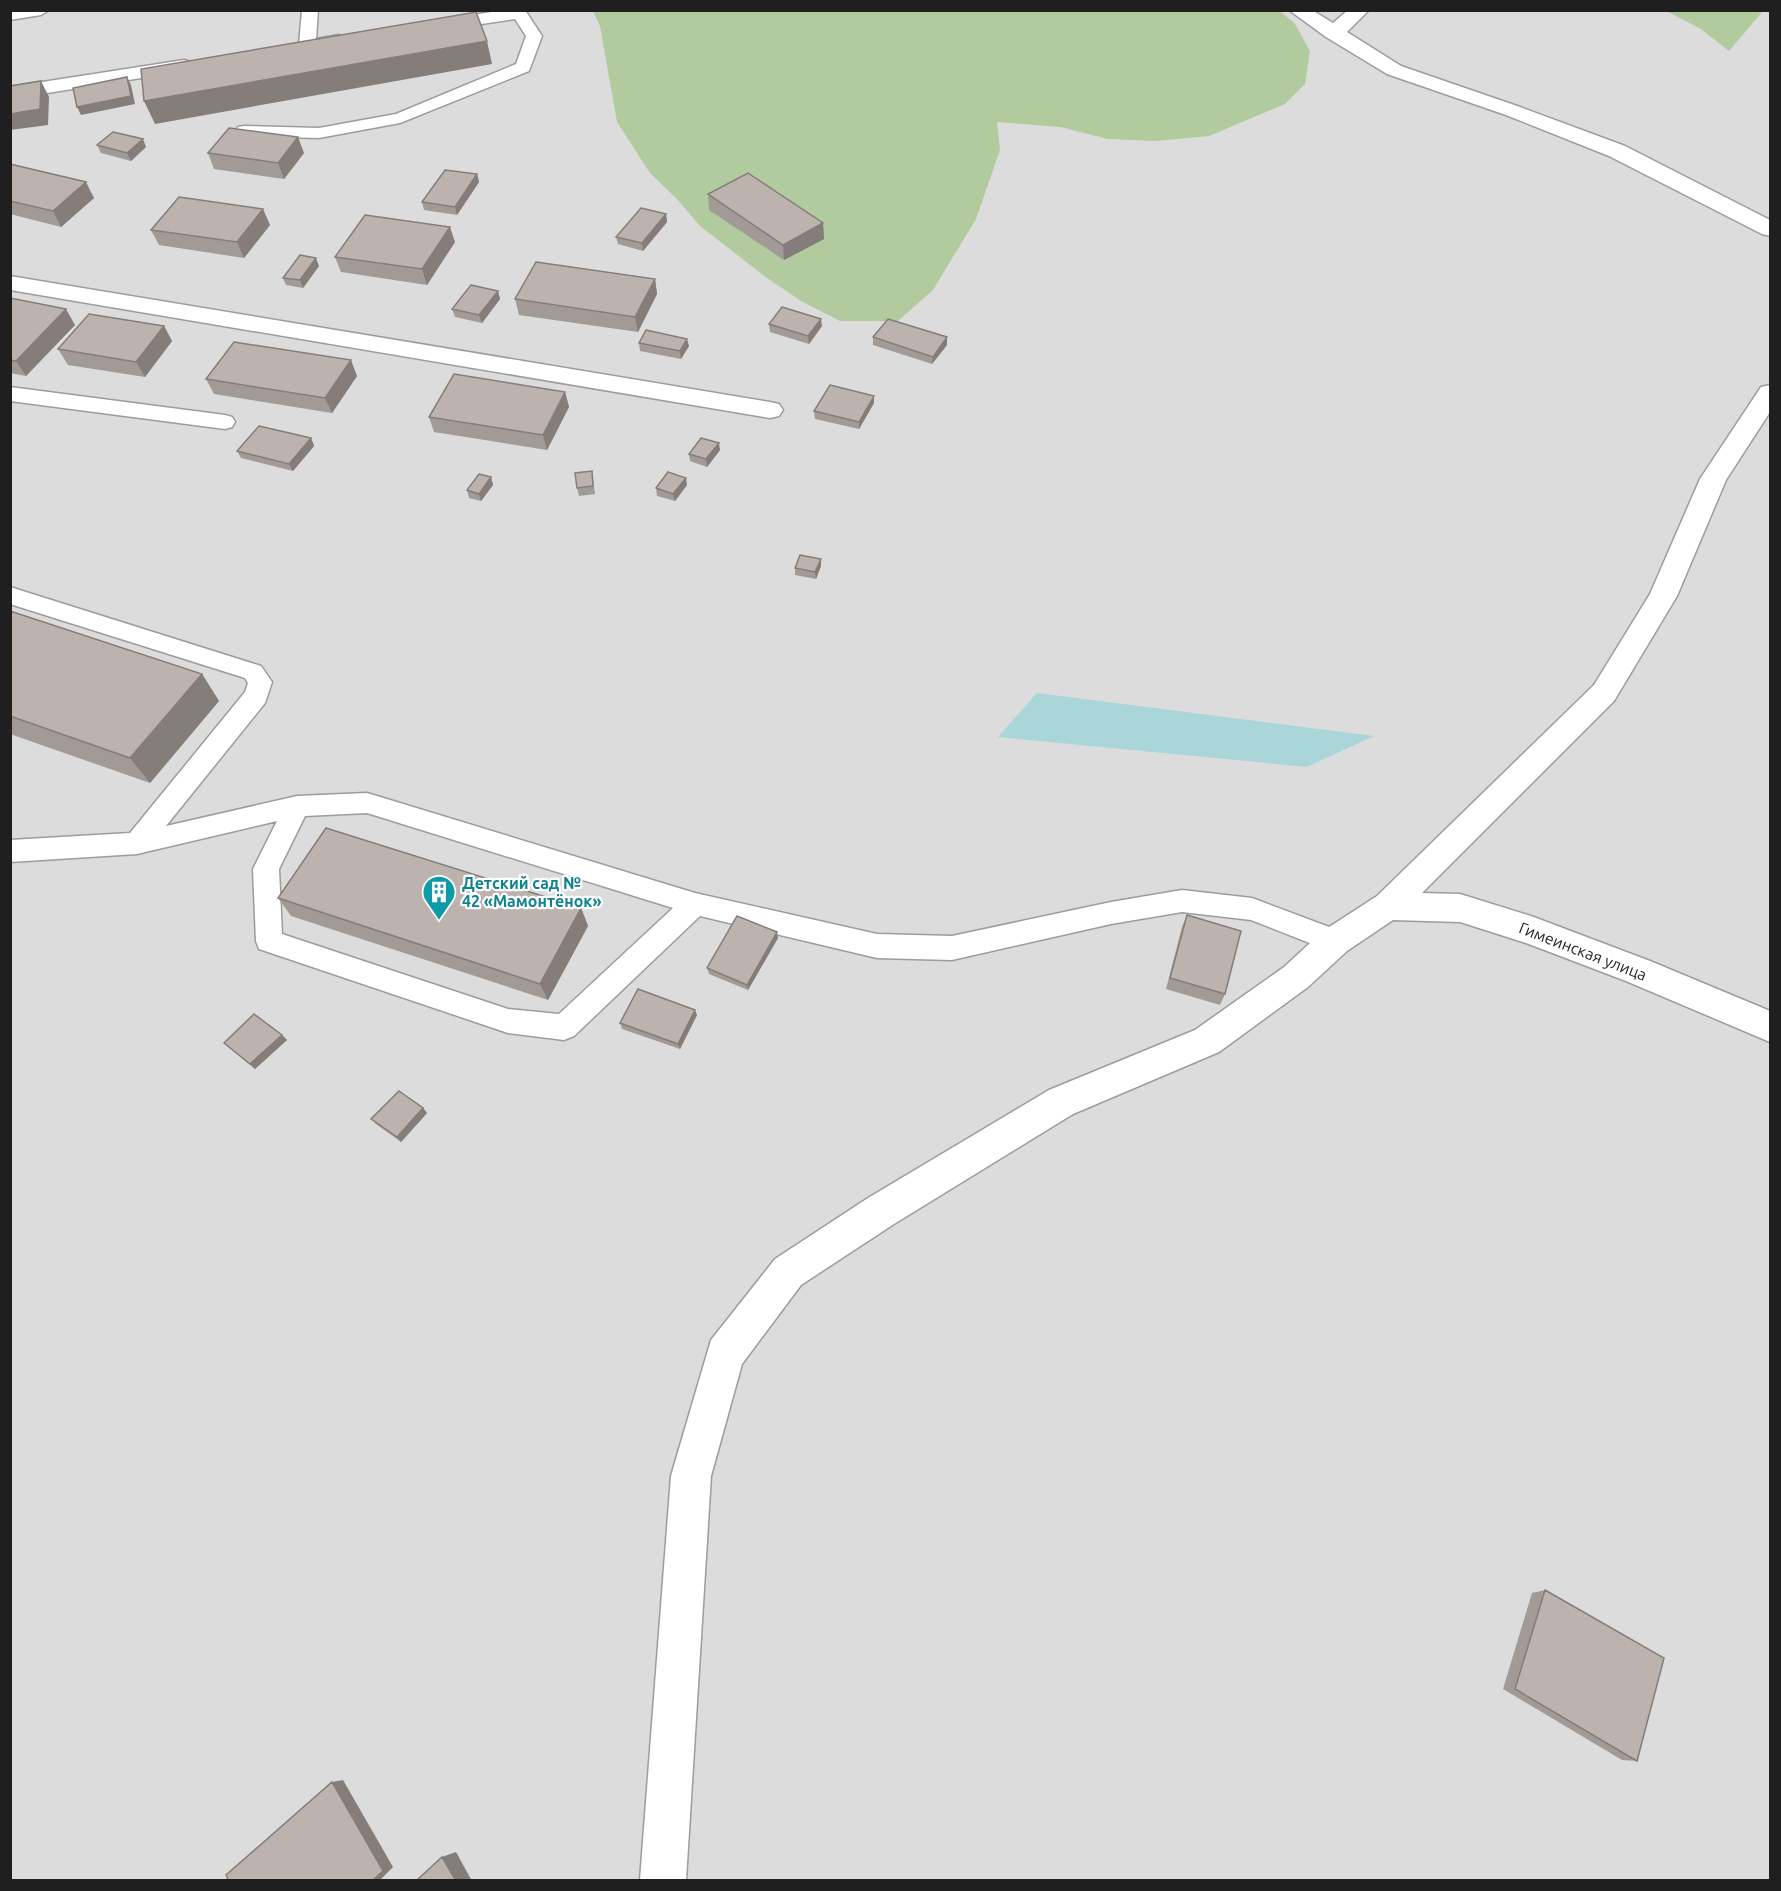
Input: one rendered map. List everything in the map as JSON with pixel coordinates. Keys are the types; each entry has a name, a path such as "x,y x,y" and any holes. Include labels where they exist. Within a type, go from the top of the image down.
{"street":[{"path":"1298,10 1394,70 1514,111 1617,151 1770,229"},
{"path":"1333,33 1360,10"},
{"path":"284,49 307,45"},
{"path":"10,93 204,63"},
{"path":"10,284 770,410"},
{"path":"663,1881 691,1476 724,1354 788,1272 881,1211 1061,1102 1207,1041 1296,977 1335,941 1388,906 1604,693 1663,596 1713,479 1770,393"},
{"name":"Гимеинская улица","path":"1388,906 1460,908 1531,930 1638,971 1770,1028"}],"lane":[{"path":"10,15 41,10"},
{"path":"310,10 307,45 354,38"},
{"path":"244,131 319,133 400,118 523,68 534,36 519,14 425,27"},
{"path":"10,394 225,422"},
{"path":"10,595 253,672 260,682 256,696 137,843"},
{"path":"10,851 137,843 297,806 368,803 695,904 877,946 952,948 1111,913 1182,902 1251,909 1335,941"},
{"path":"297,806 266,869 269,941 508,1021 564,1027 695,904"}],"shaded area":[{"path":"11,11 1770,11 1770,1880 11,1880"}],"green space":[{"path":"593,11 1280,11 1295,24 1310,51 1305,84 1285,104 1209,136 1156,141 1108,139 1060,127 997,122 1000,150 976,219 933,290 898,321 840,321 801,301 767,278 700,226 650,173 617,122 600,26"},
{"path":"1666,11 1763,11 1729,51 1701,29"}],"water":[{"path":"1037,693 1374,736 1307,767 998,737"}],"building":[{"path":"476,12 487,41 144,101 141,69"},
{"path":"127,77 131,96 77,107 73,88"},
{"path":"41,81 40,109 10,114 10,86"},
{"path":"229,128 298,137 278,163 208,153"},
{"path":"113,132 143,139 127,153 97,145"},
{"path":"10,164 86,182 53,211 10,201"},
{"path":"445,170 477,174 455,207 422,202"},
{"path":"748,173 823,223 783,245 708,194"},
{"path":"179,197 263,209 237,242 151,230"},
{"path":"641,208 666,214 642,243 616,237"},
{"path":"365,215 450,227 422,269 335,257"},
{"path":"300,255 316,258 300,280 283,278"},
{"path":"536,262 655,279 635,317 515,299"},
{"path":"471,285 498,291 479,315 452,309"},
{"path":"10,298 66,309 16,361 10,360"},
{"path":"782,307 821,319 808,336 769,324"},
{"path":"89,314 164,326 136,362 58,349"},
{"path":"888,319 947,337 933,357 873,337"},
{"path":"646,330 687,339 680,351 639,343"},
{"path":"234,342 351,360 325,398 206,379"},
{"path":"454,374 565,392 543,435 429,417"},
{"path":"830,385 874,396 859,422 814,411"},
{"path":"259,426 311,438 289,464 237,451"},
{"path":"701,438 719,443 706,459 689,454"},
{"path":"592,471 593,486 577,488 575,473"},
{"path":"668,472 686,478 673,494 656,488"},
{"path":"479,474 491,477 479,494 467,490"},
{"path":"800,555 821,559 815,572 795,568"},
{"path":"10,611 202,674 130,758 10,716"},
{"name":"Детский сад № 42 «Мамонтёнок»","path":"326,828 581,908 540,984 278,898"},
{"path":"1187,915 1241,931 1225,994 1170,978"},
{"path":"737,916 777,932 747,985 707,968"},
{"path":"638,989 695,1010 678,1044 620,1023"},
{"path":"254,1014 282,1035 250,1064 224,1043"},
{"path":"399,1091 423,1108 397,1137 371,1119"},
{"path":"1545,1590 1664,1658 1637,1761 1515,1689"},
{"path":"332,1782 383,1871 372,1881 229,1881 226,1875"},
{"path":"442,1857 456,1881 416,1881"}],"place":[{"name":"Детский сад № 42 «Мамонтёнок»","path":"439,921"}]}
